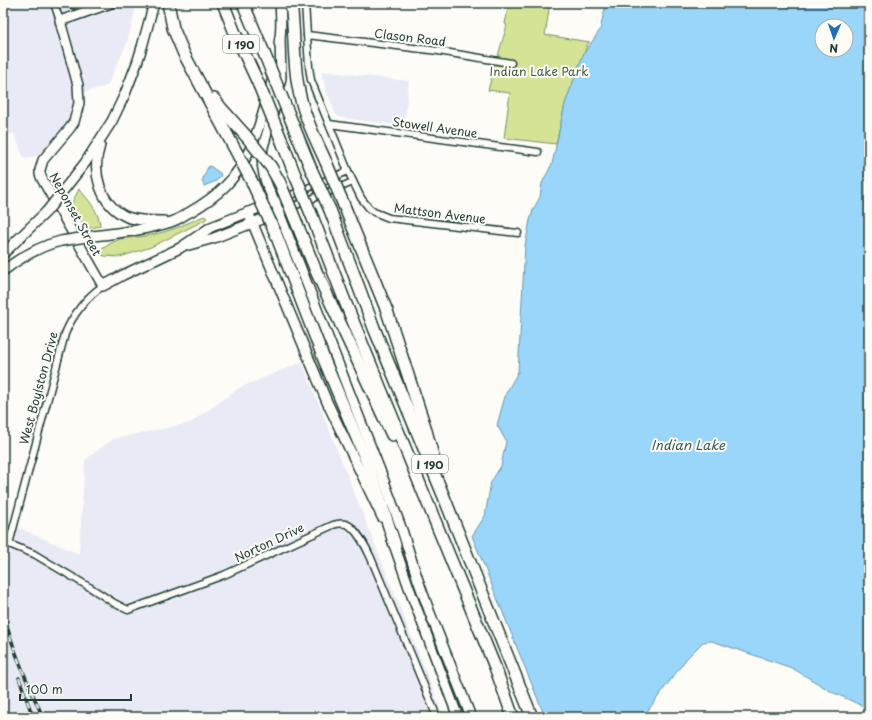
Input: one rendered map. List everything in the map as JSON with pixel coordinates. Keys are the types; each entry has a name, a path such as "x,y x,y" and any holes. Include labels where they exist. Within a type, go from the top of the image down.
{"highway":[{"path":"168,3 173,28 184,54 252,182 275,232 325,362 366,460 395,545"},
{"name":"I 190","path":"223,3 283,144 346,304 495,667 513,717"},
{"name":"I 190","path":"243,3 311,168 330,210 374,328 444,497 532,717"},
{"path":"291,3 294,23 298,92 310,126 387,311 425,427 444,497"},
{"path":"184,54 221,108 271,167 280,183 316,271 398,446 430,508"}],"main road":[{"path":"71,3 111,3"},
{"path":"60,21 111,3"},
{"path":"3,254 55,202 85,163 112,121 125,94 137,63 154,3"},
{"path":"280,3 281,78 263,148 262,155 264,178 275,202 381,473 402,530 418,580 471,717"},
{"name":"Neponset Street","path":"60,21 78,85 79,103 74,122 43,160 40,165 40,174 104,286"},
{"path":"3,271 26,255 44,246 61,241 149,228 173,221 210,200 236,175 250,149 259,127 268,97 274,74 280,38"},
{"path":"104,133 97,156 97,170 100,187 107,202 117,211 128,217 146,220 173,221"},
{"name":"West Boylston Drive","path":"104,286 123,275 180,248 211,228 275,202"},
{"path":"248,212 326,402 395,545 412,596 458,717"},
{"name":"West Boylston Drive","path":"180,248 214,238 278,212"}],"street":[{"path":"54,3 60,21"},
{"path":"305,3 306,35 311,80 353,182"},
{"name":"Clason Road","path":"306,35 438,50 511,63"},
{"name":"Stowell Avenue","path":"329,124 538,152"},
{"name":"West Boylston Drive","path":"275,202 348,171"},
{"name":"West Boylston Drive","path":"278,212 353,182"},
{"name":"Mattson Avenue","path":"353,182 361,198 369,208 385,217 518,233"},
{"name":"West Boylston Drive","path":"8,544 65,334 73,319 83,306 98,290 104,286"},
{"name":"Norton Drive","path":"8,544 34,554 128,610 224,575 333,525 346,524 352,528 359,537 369,554 437,717"}],"shaded area":[{"path":"3,3 137,3 127,43 107,86 74,95 75,102 71,118 67,126 41,155 26,159 23,156 14,133 3,136"},
{"path":"321,71 409,81 404,126 343,118 338,116 325,87"},
{"path":"302,362 444,717 3,717 3,552 5,522 79,554 85,460 113,439 190,423 239,388"}],"green space":[{"name":"Indian Lake Park","path":"509,3 550,3 545,35 590,42 587,45 565,104 556,144 504,138 510,93 488,90 507,25 505,24"},
{"path":"79,189 96,211 100,226 86,229 71,205"},
{"path":"204,216 207,218 205,220 151,247 120,257 104,256 98,252 120,239 164,232"}],"water":[{"name":"Indian Lake","path":"606,3 869,3 869,709 832,692 792,668 712,641 703,642 687,658 643,717 545,717 472,536 485,516 491,482 501,466 506,441 497,425 506,393 518,372 525,246 530,220 533,210 540,197 542,183 552,164 565,104 583,55 600,30"},
{"path":"210,166 220,173 221,176 216,181 204,186 202,181 208,167"}],"railway":[{"path":"3,612 20,665 43,717"},
{"path":"19,678 33,717"}]}
